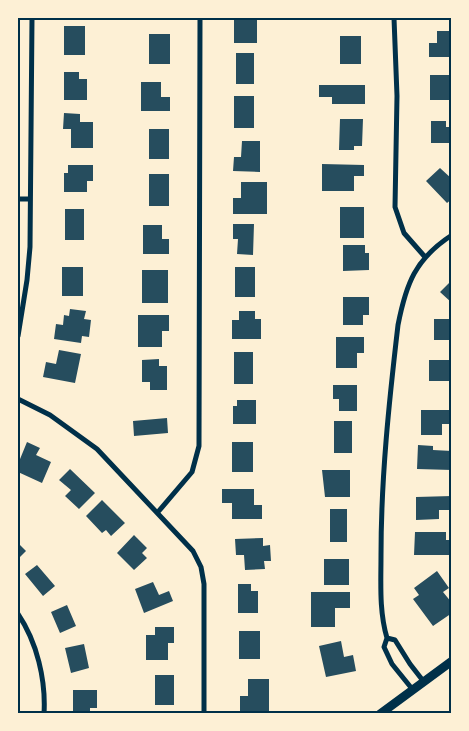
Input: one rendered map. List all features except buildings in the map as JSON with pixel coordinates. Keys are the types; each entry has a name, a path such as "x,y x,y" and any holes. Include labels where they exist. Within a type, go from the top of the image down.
{"main road":[{"path":"380,714 452,661"}],"street":[{"path":"18,336 28,280 32,18"},
{"path":"158,512 192,472 199,446 200,18"},
{"path":"394,18 397,96 396,207 404,233 425,257"},
{"path":"18,199 30,199"},
{"path":"413,690 392,664 384,647 388,638 383,623 381,601 383,459 398,326 403,301 415,270 425,257 452,235"},
{"path":"18,399 50,415 77,434 115,467 193,551 203,575 204,714"},
{"path":"18,614 34,646 40,669 44,714"},
{"path":"388,638 395,640 424,682"}]}
